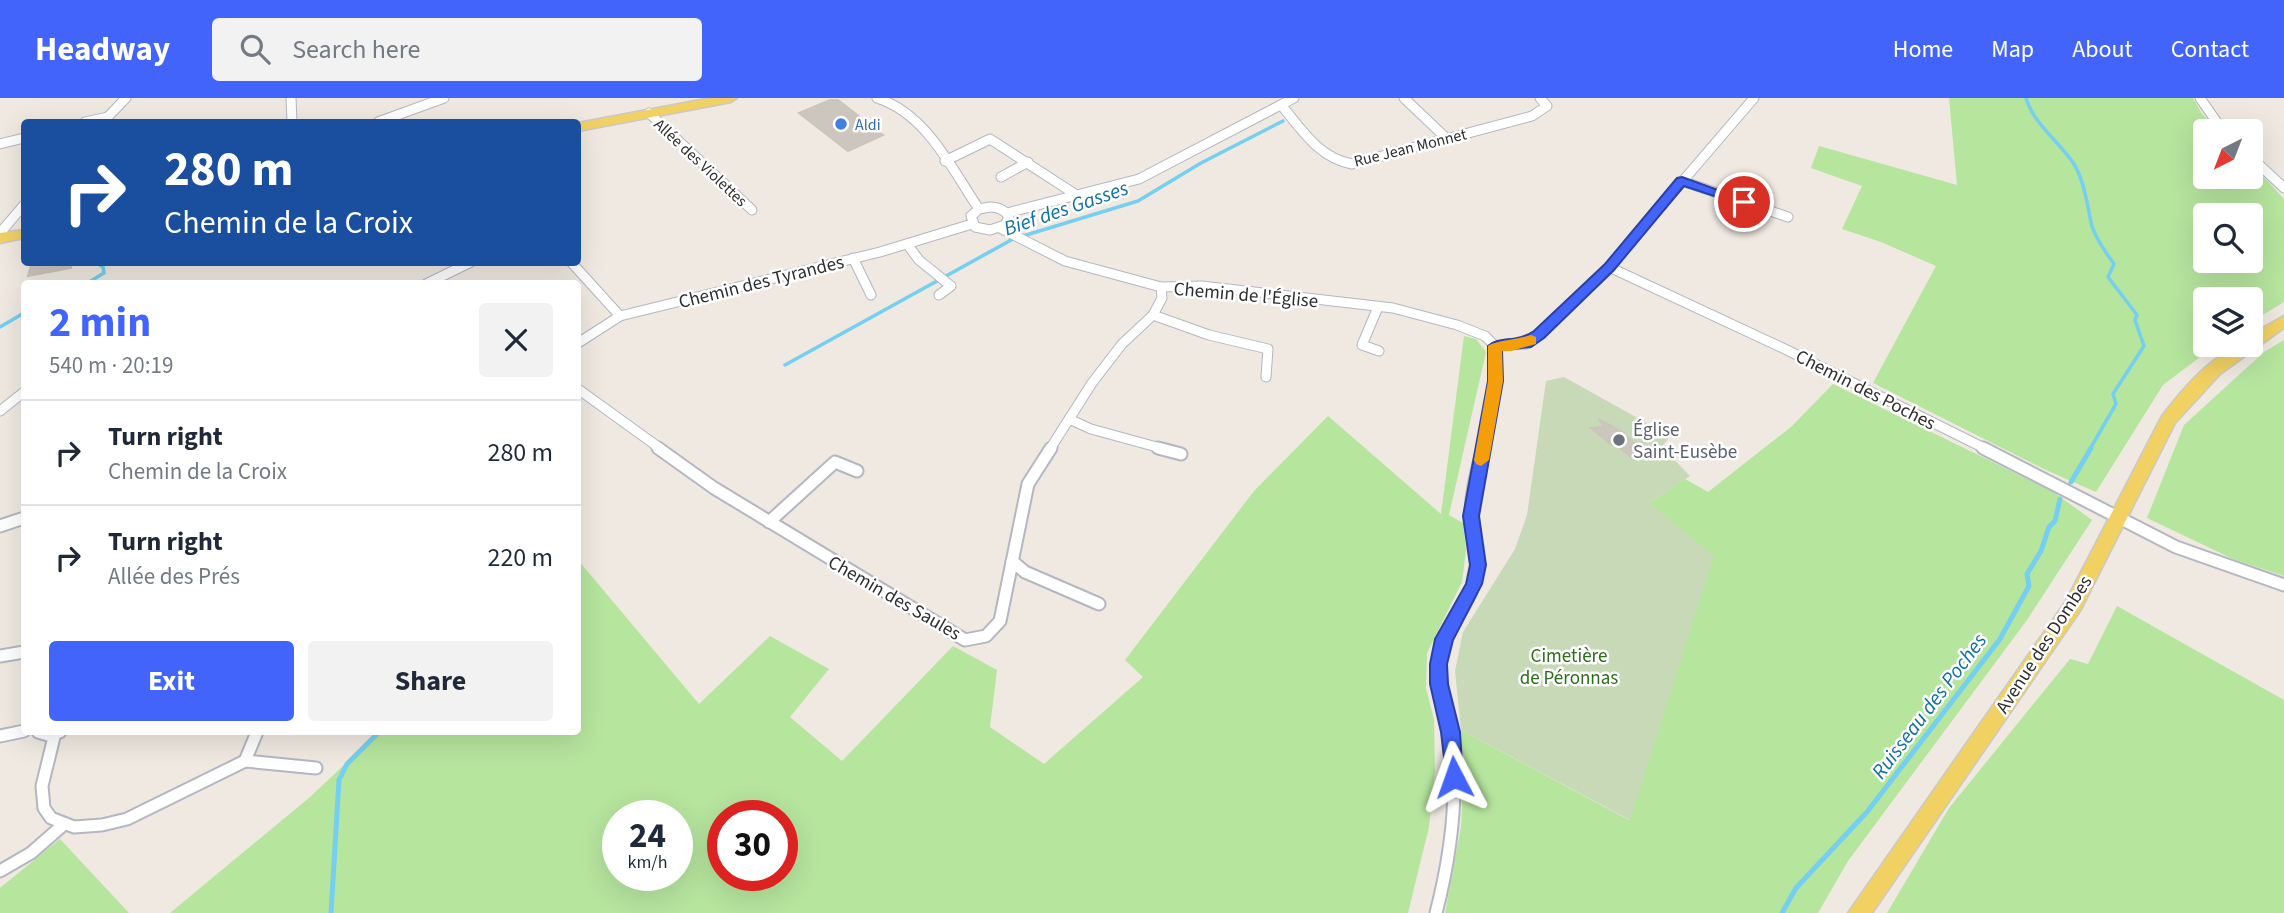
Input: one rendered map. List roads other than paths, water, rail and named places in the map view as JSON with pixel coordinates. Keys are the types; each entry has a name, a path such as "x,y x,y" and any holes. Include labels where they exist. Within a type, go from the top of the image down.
{"main road":[{"path":"581,126 731,98"},
{"path":"0,238 21,234"},
{"name":"Avenue des Dombes","path":"2263,335 2284,321"},
{"name":"Avenue des Dombes","path":"1859,913 2073,606 2168,420 2188,393 2229,357"}],"street":[{"path":"106,119 126,98"},
{"path":"291,98 292,119"},
{"path":"386,119 444,98"},
{"path":"877,98 896,104 918,120 979,209"},
{"path":"1007,213 1008,221 1000,228 984,230 972,224 971,216 979,209 995,207 1007,213 1139,179 1294,98"},
{"path":"1404,98 1446,138"},
{"name":"Rue Jean Monnet","path":"1282,106 1328,158 1339,163 1352,164 1532,116 1546,106 1540,98"},
{"path":"1436,913 1449,865 1455,799 1451,732 1439,684 1438,664 1444,639 1474,584 1478,565 1471,516 1496,381 1495,346 1526,344 1609,267 1754,98"},
{"path":"2200,98 2213,119"},
{"path":"89,107 89,119"},
{"name":"Allée des Violettes","path":"649,113 752,210"},
{"path":"0,144 21,139"},
{"path":"945,161 990,139 1078,196"},
{"path":"1001,177 1028,162"},
{"path":"2263,168 2284,188"},
{"path":"1682,181 1788,217"},
{"path":"0,233 21,208"},
{"name":"Chemin des Tyrandes","path":"581,341 620,316 907,244 972,224"},
{"name":"Chemin de l'Église","path":"1000,228 1065,261 1161,287 1202,286 1422,314 1485,336 1495,346"},
{"path":"907,244 919,260 951,286 939,295"},
{"path":"853,258 871,295"},
{"path":"434,280 463,266"},
{"path":"575,266 620,316"},
{"name":"Chemin des Poches","path":"1609,267 1787,350 2176,547 2284,585"},
{"path":"1161,287 1162,298 1153,315 1209,335 1268,348 1266,377"},
{"path":"1378,307 1362,345 1379,351"},
{"name":"Chemin des Saules","path":"581,391 714,488 965,640 982,640 993,633 1000,621 1028,484 1069,419 1122,344 1153,315"},
{"path":"0,411 21,394"},
{"path":"1069,419 1091,429 1181,454"},
{"path":"769,522 835,462 857,471"},
{"path":"0,526 21,519"},
{"path":"1012,561 1025,572 1099,604"},
{"path":"0,656 21,652"},
{"path":"0,736 21,732"},
{"path":"56,735 42,793 45,809 63,825 89,828 118,822 245,761 316,768"},
{"path":"245,761 256,735"},
{"path":"0,871 32,853 63,825"}],"waterway":[{"name":"Ruisseau des Poches","path":"2026,98 2041,125 2074,164 2085,192 2094,232 2114,264 2108,277 2137,315 2135,320 2144,346 2113,394 2116,404 2090,449"},
{"name":"Bief des Gasses","path":"785,365 1013,239 1138,201 1201,163 1283,121"},
{"path":"93,280 104,273 102,266"},
{"path":"0,327 21,315"},
{"name":"Ruisseau des Poches","path":"2071,482 2091,448"},
{"name":"Ruisseau des Poches","path":"1782,913 1796,888 1867,812 2000,639 2029,586 2027,574 2041,551 2049,527 2055,521 2060,499"},
{"name":"Bief des Gasses","path":"331,913 339,780 347,764 376,735"}],"place":[{"name":"Aldi","path":"841,124"},
{"name":"Église Saint-Eusèbe","path":"1619,440"}],"park label":[{"name":"Cimetière de Péronnas","path":"1569,666"}]}
